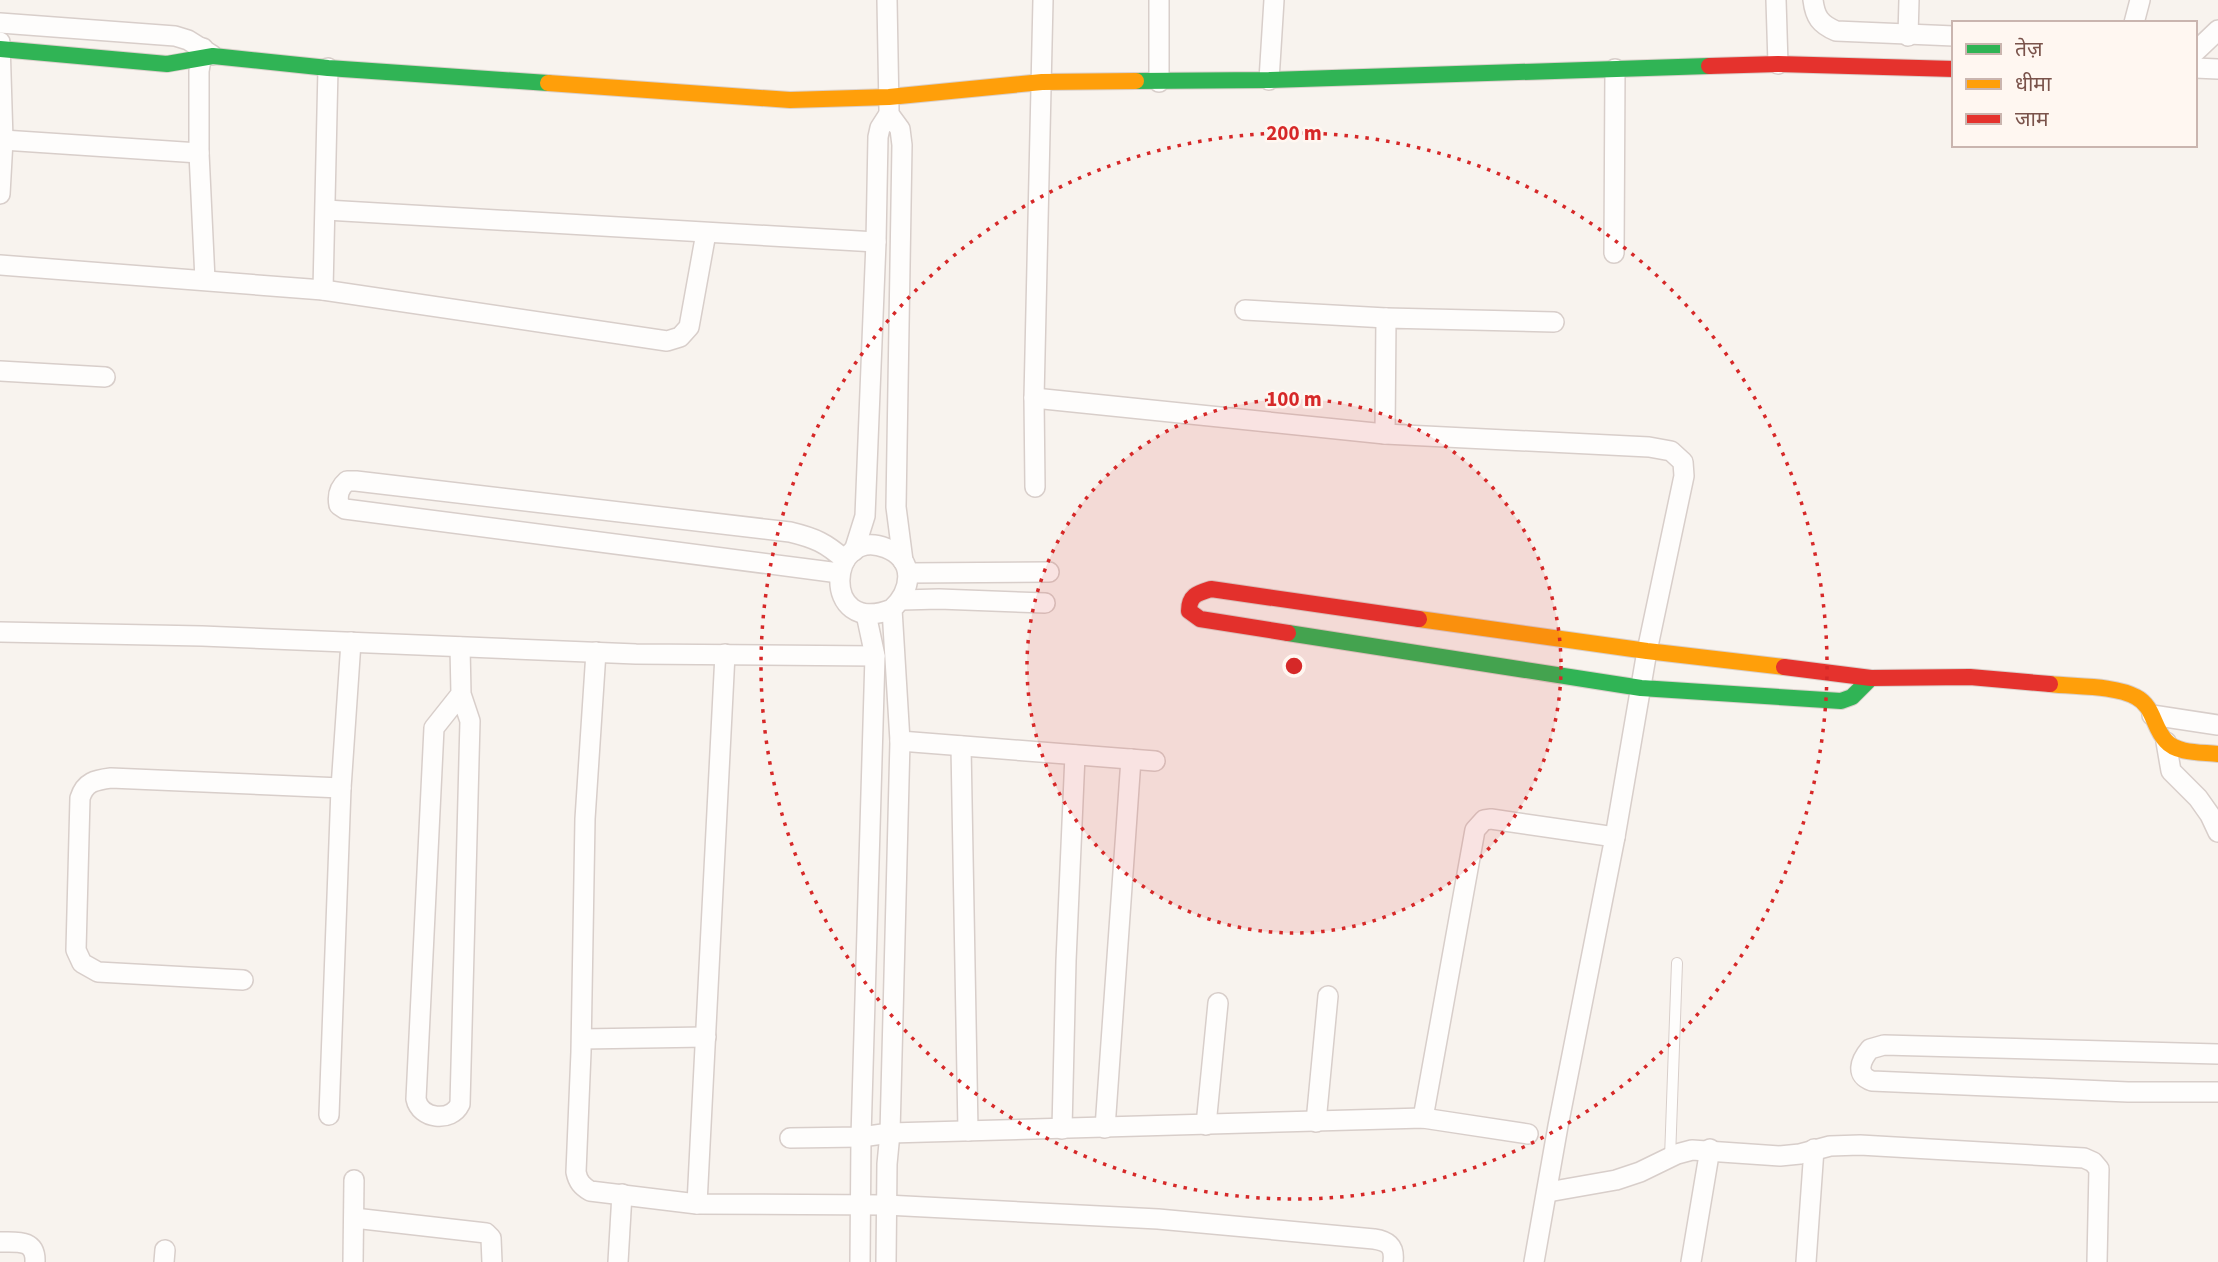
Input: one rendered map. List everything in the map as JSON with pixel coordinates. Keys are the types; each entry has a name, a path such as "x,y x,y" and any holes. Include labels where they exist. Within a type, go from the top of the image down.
{"street":[{"path":"887,0 889,106 877,137 876,243 865,516 846,561 839,586 844,599 854,609 866,614 880,614 897,604 939,599 1045,603"},
{"path":"1035,487 1034,398 1043,0"},
{"path":"1159,0 1159,82"},
{"path":"1269,80 1274,0"},
{"path":"1776,0 1779,64"},
{"path":"1812,0 1814,12 1822,24 1836,31 1952,36"},
{"path":"1909,0 1909,36"},
{"path":"2135,21 2140,0"},
{"path":"0,23 175,36 188,40 206,55"},
{"path":"2197,50 2218,30"},
{"path":"0,42 3,140 0,194"},
{"path":"0,49 167,64 206,55 328,68 889,106 1042,82 1269,80 1779,64 1952,69"},
{"path":"205,280 199,153 206,55"},
{"path":"323,290 328,68"},
{"path":"2197,68 2218,69"},
{"path":"1614,253 1615,69"},
{"path":"886,1262 900,741 897,604 908,587 896,507 902,145 900,129 889,106"},
{"path":"3,140 199,153"},
{"path":"326,209 876,243"},
{"path":"0,265 323,290 667,341 680,337 689,327 706,233"},
{"path":"1245,310 1385,318 1554,322"},
{"path":"1385,318 1385,434"},
{"path":"0,371 105,377"},
{"path":"1034,398 1385,434 1649,447 1671,451 1683,462 1684,476 1647,651 1615,837 1534,1262"},
{"path":"846,561 828,545 790,532 356,481 347,481 341,487 338,498 345,509 846,561 867,546 881,546 893,551 905,567"},
{"path":"905,567 1049,572"},
{"path":"1871,678 1852,697 1840,701 1641,688 1200,620 1189,611 1189,602 1195,594 1211,589 1647,651 1871,678 1970,677 2123,691 2140,698 2152,715 2166,742 2171,771 2198,798 2218,832"},
{"path":"860,1262 875,656 866,614"},
{"path":"0,632 596,652 875,656"},
{"path":"329,1115 341,788 351,642"},
{"path":"460,647 461,695 470,721 460,1104 452,1114 437,1116 422,1112 417,1107 416,1099 434,728 461,695"},
{"path":"596,652 585,819 582,1039 576,1172 578,1180 590,1191 697,1204 886,1205 1158,1219 1385,1240 1394,1251 1393,1262"},
{"path":"697,1204 725,654"},
{"path":"2152,715 2218,725"},
{"path":"900,741 1155,761"},
{"path":"2166,742 2179,749 2218,754"},
{"path":"961,746 968,1131"},
{"path":"1062,1129 1075,755"},
{"path":"1105,1128 1131,759"},
{"path":"243,980 98,972 82,963 76,950 80,798 83,790 89,783 111,778 341,788"},
{"path":"1423,1118 1475,830 1479,824 1492,819 1615,837"},
{"path":"1316,1122 1328,996"},
{"path":"1206,1125 1218,1003"},
{"path":"582,1039 706,1037"},
{"path":"2218,1054 1884,1045 1870,1049 1860,1066 1860,1072 1865,1079 1872,1082 2128,1092 2218,1092"},
{"path":"790,1138 1423,1118 1528,1134"},
{"path":"1548,1192 1616,1180 1692,1150 1710,1149 1780,1156 1830,1146 1860,1144 2084,1158 2099,1168 2097,1262"},
{"path":"1691,1262 1710,1149"},
{"path":"1806,1262 1814,1149"},
{"path":"353,1262 354,1180"},
{"path":"618,1262 622,1194"},
{"path":"354,1218 486,1233 491,1238 492,1262"},
{"path":"0,1242 24,1242 35,1256 34,1262"}],"lane":[{"path":"1670,1158 1677,963"}],"traffic: fast":[{"path":"0,49 167,64 213,56 328,68 548,83"},
{"path":"1136,81 1269,80 1709,66"},
{"path":"1288,633 1641,688 1841,701 1852,697 1871,678"}],"traffic: slow":[{"path":"548,83 790,100 889,97 1042,82 1136,81"},
{"path":"1419,619 1784,667"},
{"path":"2050,684 2106,688 2127,693 2142,701 2162,736 2171,745 2183,750 2218,754"}],"traffic: jam":[{"path":"1709,66 1778,64 1952,69"},
{"path":"1288,633 1200,619 1189,611 1191,601 1198,594 1211,589 1419,619"},
{"path":"1784,667 1871,678 1970,677 2050,684"}]}
